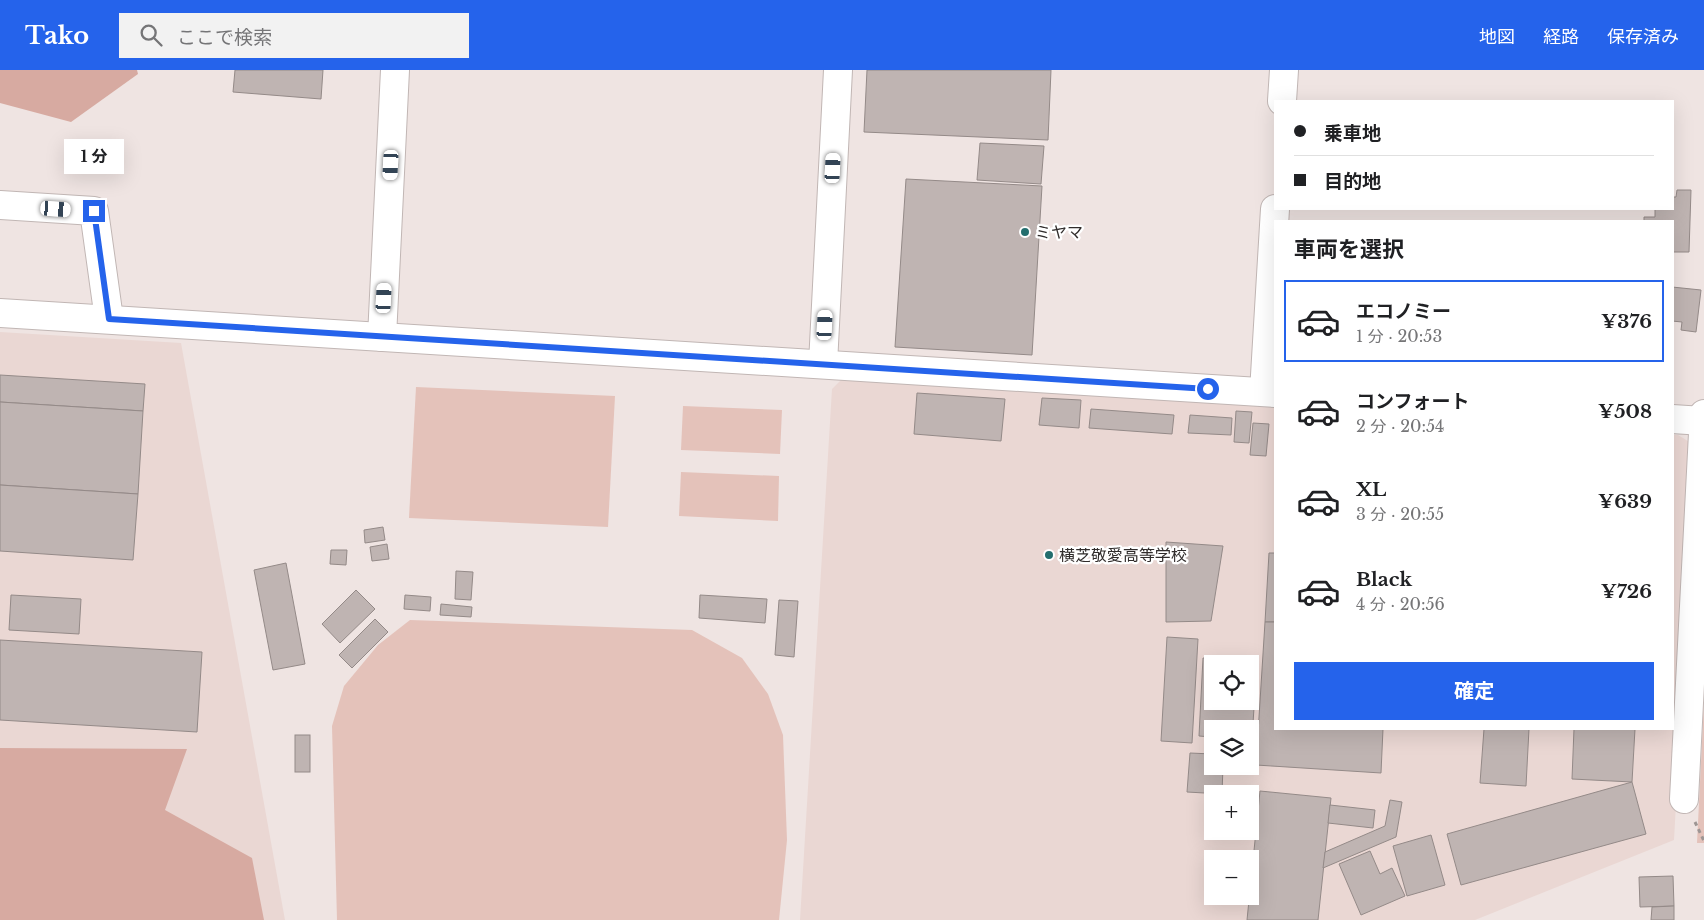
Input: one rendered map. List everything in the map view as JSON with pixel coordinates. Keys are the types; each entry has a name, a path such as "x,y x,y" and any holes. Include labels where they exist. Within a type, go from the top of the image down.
{"street":[{"path":"382,337 396,70"},
{"path":"823,364 838,70"},
{"path":"1282,100 1284,70"},
{"path":"0,205 94,211 109,319"},
{"path":"0,312 1269,393 1274,240"},
{"path":"1674,419 1704,425 1684,799"}],"shaded area":[{"path":"0,70 137,70 138,74 71,122 0,103"},
{"path":"0,332 181,343 285,920 0,920"},
{"name":"横芝敬愛高等学校","path":"846,375 1274,406 1274,730 1674,730 1674,435 1678,435 1696,446 1674,840 1475,920 800,920 832,389"},
{"path":"416,387 615,396 608,527 409,518"},
{"path":"683,406 782,410 780,454 681,450"},
{"path":"681,472 779,476 778,521 679,516"},
{"path":"410,620 692,630 742,658 768,694 783,735 787,840 779,920 337,920 332,726 344,686 378,645"},
{"path":"1704,702 1704,843 1697,843"},
{"path":"0,748 187,749 165,810 252,858 264,920 0,920"}],"building":[{"path":"235,70 323,70 321,99 233,92"},
{"path":"867,70 1051,70 1048,140 864,132"},
{"path":"980,143 1044,146 1041,184 977,180"},
{"path":"906,179 1042,186 1032,355 895,347"},
{"path":"1677,190 1691,190 1689,252 1674,252 1674,220 1644,220 1644,217 1655,217 1655,210 1674,210 1674,197 1676,197"},
{"path":"1674,287 1701,290 1696,332 1681,330 1682,322 1674,321"},
{"path":"0,375 145,384 143,411 0,402"},
{"path":"917,393 1005,399 1001,441 914,434"},
{"path":"1042,398 1081,400 1079,428 1039,425"},
{"path":"0,402 143,411 138,494 0,485"},
{"path":"1091,409 1174,415 1172,434 1089,428"},
{"path":"1236,411 1252,412 1249,443 1234,442"},
{"path":"1190,415 1232,418 1231,435 1188,433"},
{"path":"1253,423 1269,424 1266,456 1250,455"},
{"path":"0,485 138,494 133,560 0,551"},
{"path":"383,527 385,540 365,543 364,530"},
{"path":"1166,542 1223,546 1211,621 1166,622"},
{"path":"387,544 389,559 372,561 370,547"},
{"path":"331,550 347,550 346,565 330,564"},
{"path":"1269,553 1274,553 1274,622 1265,622"},
{"path":"286,563 305,664 273,670 254,570"},
{"path":"456,571 473,572 471,600 455,599"},
{"path":"356,590 375,609 340,643 322,624"},
{"path":"11,595 81,599 79,634 9,630"},
{"path":"405,595 431,597 430,611 404,609"},
{"path":"700,595 767,599 765,623 699,618"},
{"path":"779,600 798,601 794,657 775,655"},
{"path":"441,604 472,607 471,617 440,615"},
{"path":"375,619 388,632 352,668 339,655"},
{"path":"1265,622 1274,622 1274,730 1383,730 1381,773 1259,765 1259,720"},
{"path":"1167,637 1198,639 1192,743 1161,741"},
{"path":"0,640 202,652 197,732 0,720"},
{"path":"1203,658 1204,710 1254,710 1253,720 1204,720 1204,736 1199,736"},
{"path":"1484,730 1529,730 1526,786 1480,783"},
{"path":"1574,730 1635,730 1632,782 1572,779"},
{"path":"295,735 310,735 310,772 295,772"},
{"path":"1190,753 1204,754 1204,775 1223,775 1222,785 1204,785 1204,793 1187,792"},
{"path":"1632,782 1646,834 1461,885 1447,834"},
{"path":"1260,791 1331,798 1318,920 1247,920 1249,905 1259,905 1259,850 1254,850 1255,840 1259,840"},
{"path":"1390,800 1402,802 1396,837 1323,868 1325,852 1385,826"},
{"path":"1330,805 1375,810 1373,828 1328,823"},
{"path":"1431,835 1445,885 1407,896 1393,846"},
{"path":"1370,851 1380,874 1392,868 1405,896 1361,915 1339,864"},
{"path":"1673,876 1674,906 1640,907 1639,877"},
{"path":"1674,906 1674,920 1651,920 1652,907"}],"place":[{"name":"ミヤマ","path":"1025,232"},
{"name":"横芝敬愛高等学校","path":"1049,555"}],"route":[{"path":"94,211 109,319 1208,389"}]}
